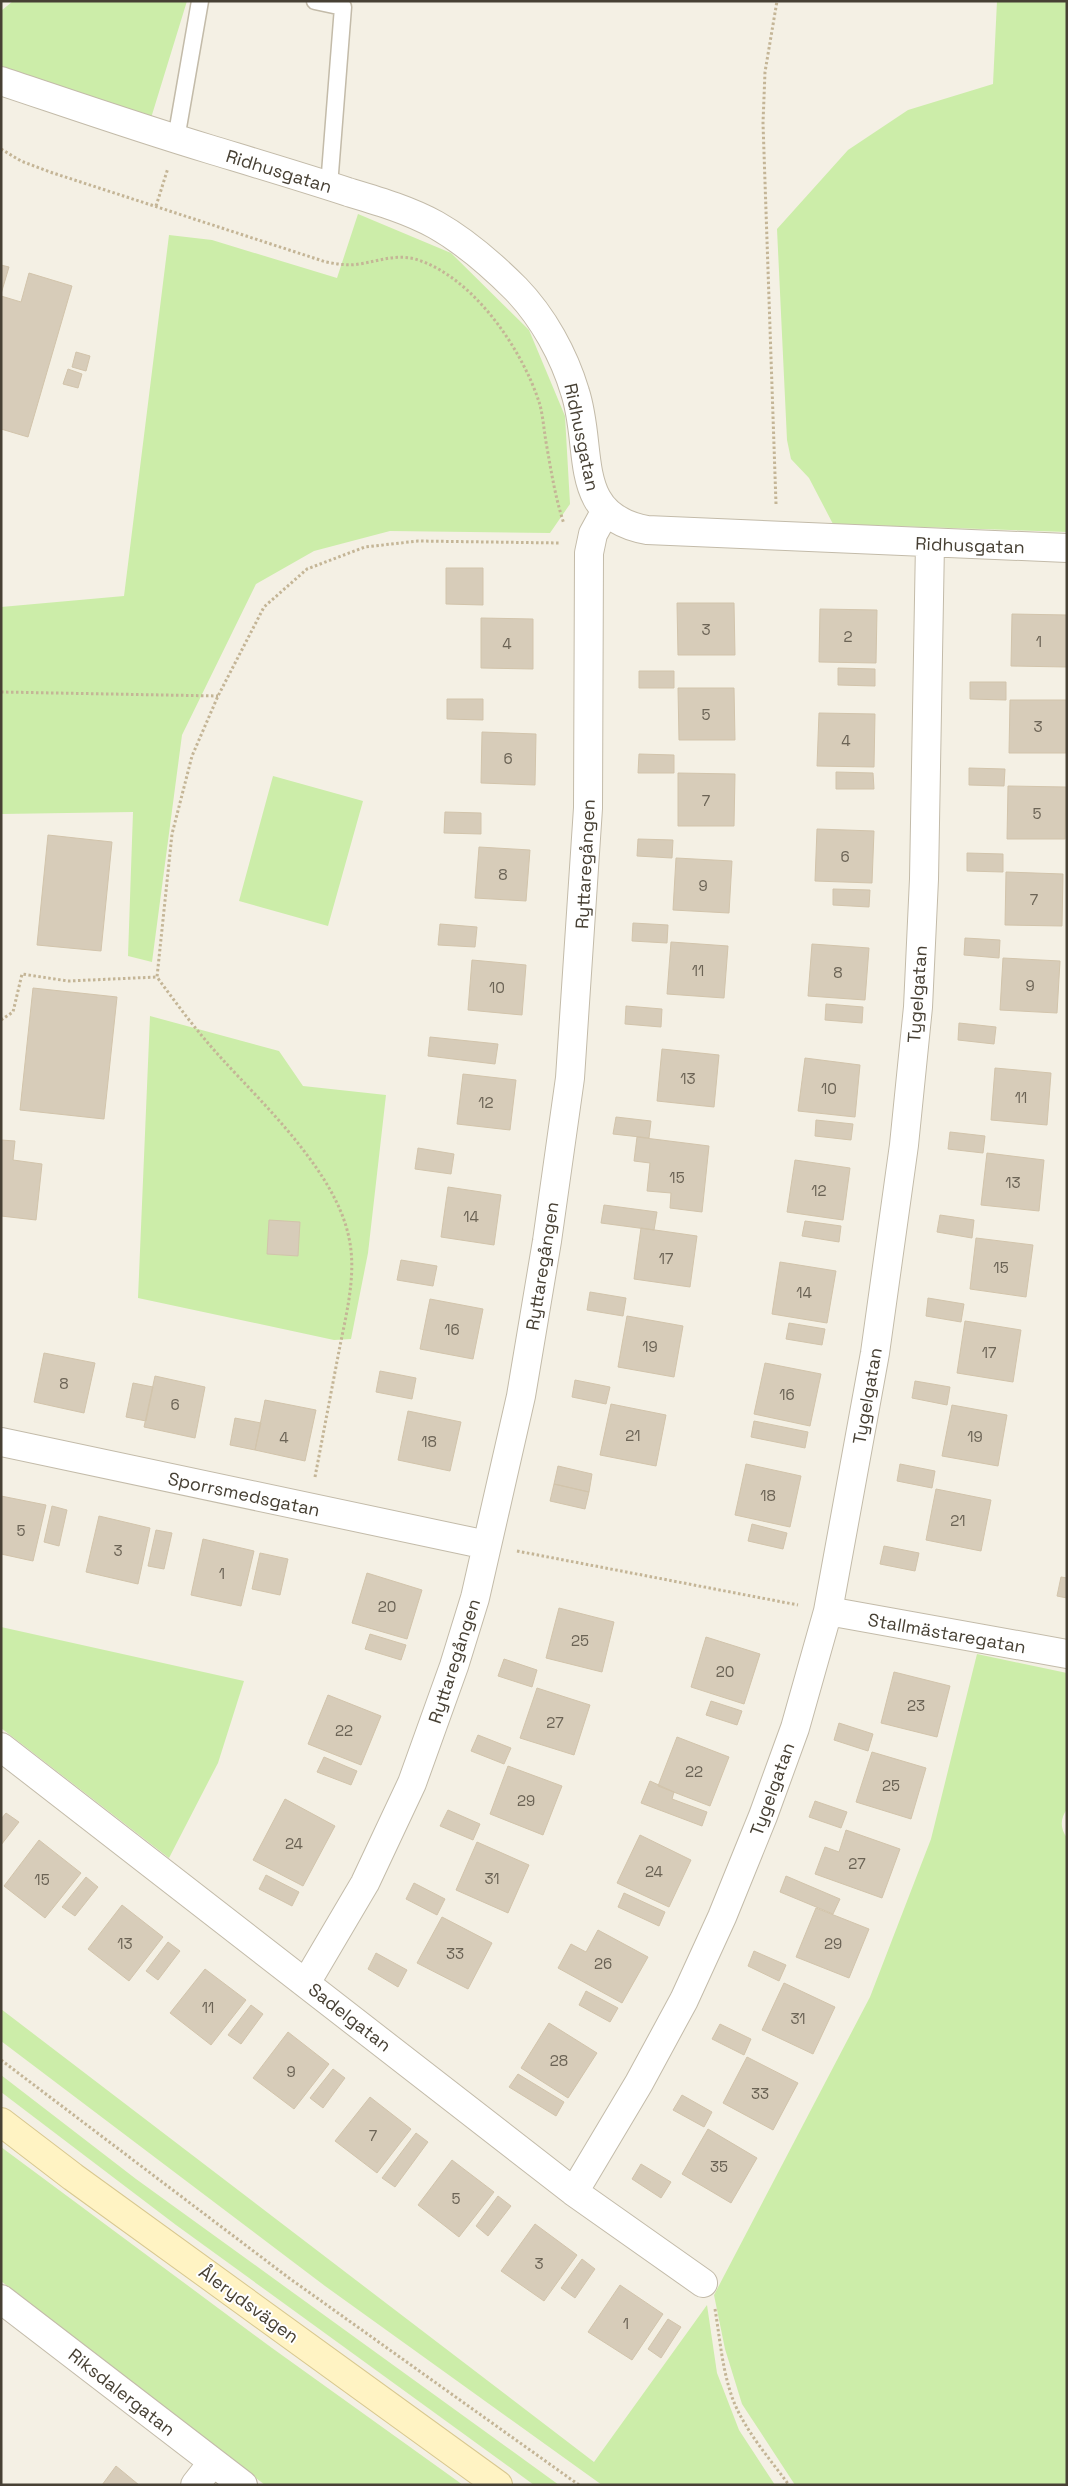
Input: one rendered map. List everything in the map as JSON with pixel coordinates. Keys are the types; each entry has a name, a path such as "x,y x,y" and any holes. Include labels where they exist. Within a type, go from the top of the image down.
{"main road":[{"name":"Ålerydsvägen","path":"1,2122 73,2177 498,2485"}],"street":[{"name":"Ridhusgatan","path":"1,81 176,139 395,207 435,224 464,242 518,291 541,321 562,356 576,394 584,431 590,485 596,500 605,512 619,523 647,530 1067,548"},
{"name":"Ryttaregången","path":"306,1983 365,1883 412,1784 454,1666 475,1598 521,1396 547,1241 570,1078 588,808 580,548 593,534 605,512"},
{"name":"Tygelgatan","path":"574,2192 684,2000 722,1917 763,1816 795,1728 828,1611 875,1353 904,1145 916,1026 924,879 930,543"},
{"name":"Sporrsmedsgatan","path":"1,1442 486,1545"},
{"name":"Stallmästaregatan","path":"828,1611 1067,1654"},
{"name":"Sadelgatan","path":"1,1747 574,2192 702,2283"},
{"name":"Riksdalergatan","path":"1,2299 243,2485"},
{"path":"195,2485 213,2462"}],"lane":[{"path":"176,139 200,1"},
{"path":"315,1 343,7 329,186"}],"path":[{"path":"777,1 765,72 763,123 777,537"},
{"path":"156,206 176,139"},
{"path":"1,149 21,161 50,172 334,264 360,264 398,256 416,260 440,271 467,290 505,335 527,371 540,406 554,492 580,548 418,541 365,547 333,557 307,569 264,607 218,696 192,756 172,834 157,977 184,1014 276,1116 311,1162 338,1206 349,1238 351,1265 349,1297 310,1508"},
{"path":"1,692 218,696"},
{"path":"1,1020 13,1012 22,974 68,981 157,977"},
{"path":"486,1545 828,1611"},
{"path":"1,2060 290,2278 579,2485"},
{"path":"702,2283 712,2292 721,2357 733,2398 754,2435 789,2485"}],"green space":[{"path":"13,1 187,1 151,118 2,66 1,11"},
{"path":"997,1 1067,1 1067,532 833,524 809,478 791,459 787,440 777,229 848,150 908,110 993,84"},
{"path":"358,214 451,253 529,330 565,416 570,504 550,533 390,531 314,551 256,584 182,735 152,962 128,956 133,812 1,814 1,607 124,596 169,235 212,240 337,278"},
{"path":"273,776 363,801 328,926 239,901"},
{"path":"150,1016 279,1051 303,1086 386,1095 368,1253 351,1339 334,1340 138,1298"},
{"path":"1,1627 244,1681 218,1763 169,1858 1,1728"},
{"path":"977,1654 1067,1673 1067,1809 1063,1816 1062,1824 1067,1838 1067,2485 795,2485 742,2404 725,2349 714,2295 870,1997 931,1839"},
{"path":"1,2009 594,2462 707,2305 717,2373 739,2430 775,2485 602,2485 325,2286 1,2041"},
{"path":"1,2075 136,2179 559,2485 534,2485 176,2225 1,2092"},
{"path":"1,2147 272,2348 463,2485 265,2485 1,2281"}],"building":[{"path":"1,265 9,267 1,294"},
{"path":"29,273 72,286 28,437 1,429 1,296 21,302"},
{"path":"76,352 90,356 86,371 72,367"},
{"path":"68,369 82,374 78,388 63,384"},
{"path":"446,568 483,568 483,605 446,604"},
{"path":"677,603 734,603 735,655 678,655"},
{"path":"820,609 877,610 876,663 819,662"},
{"path":"1012,614 1067,615 1067,667 1011,666"},
{"path":"481,618 533,619 533,669 481,668"},
{"path":"838,668 875,669 875,686 838,685"},
{"path":"639,671 674,671 674,688 639,688"},
{"path":"970,682 1006,682 1006,700 970,699"},
{"path":"678,688 734,688 735,740 679,740"},
{"path":"447,699 483,699 483,720 447,719"},
{"path":"1010,700 1067,700 1066,753 1009,753"},
{"path":"819,713 875,714 874,767 817,766"},
{"path":"482,732 536,734 535,785 481,783"},
{"path":"639,754 674,755 674,773 638,773"},
{"path":"969,768 1005,769 1004,786 969,785"},
{"path":"836,772 873,773 874,789 836,789"},
{"path":"678,773 735,774 734,826 678,826"},
{"path":"1008,786 1066,787 1065,839 1007,839"},
{"path":"445,812 481,813 481,834 444,833"},
{"path":"817,829 874,831 872,883 815,881"},
{"path":"48,835 112,842 101,951 37,945"},
{"path":"638,839 673,840 672,858 637,856"},
{"path":"479,847 530,850 526,901 475,898"},
{"path":"967,853 1003,854 1003,872 967,871"},
{"path":"676,858 732,861 729,913 673,910"},
{"path":"1006,872 1063,874 1062,926 1005,925"},
{"path":"833,889 870,890 869,907 833,905"},
{"path":"633,923 668,925 667,943 632,941"},
{"path":"440,924 477,927 475,947 438,945"},
{"path":"965,938 1000,940 999,958 964,955"},
{"path":"671,942 728,946 724,998 667,994"},
{"path":"812,944 869,948 865,1000 808,996"},
{"path":"1003,958 1060,961 1057,1013 1000,1010"},
{"path":"472,960 526,965 522,1015 468,1010"},
{"path":"33,988 117,997 104,1119 20,1110"},
{"path":"826,1004 863,1007 862,1023 825,1020"},
{"path":"626,1006 662,1009 661,1027 625,1024"},
{"path":"959,1023 996,1027 994,1044 958,1040"},
{"path":"430,1037 498,1044 495,1064 428,1056"},
{"path":"662,1049 719,1055 714,1107 657,1101"},
{"path":"805,1058 860,1065 855,1117 798,1111"},
{"path":"995,1068 1051,1073 1047,1125 991,1120"},
{"path":"463,1074 516,1080 510,1130 457,1124"},
{"path":"616,1117 651,1121 649,1138 613,1134"},
{"path":"816,1120 853,1124 851,1140 815,1136"},
{"path":"950,1132 985,1136 983,1153 948,1149"},
{"path":"637,1137 709,1146 702,1212 670,1208 671,1193 647,1191 650,1163 634,1161"},
{"path":"1,1140 15,1141 13,1160 42,1164 36,1220 1,1216"},
{"path":"418,1148 454,1154 451,1174 415,1169"},
{"path":"987,1153 1044,1160 1039,1211 981,1205"},
{"path":"795,1160 850,1168 843,1220 787,1212"},
{"path":"448,1187 501,1195 494,1245 441,1237"},
{"path":"604,1205 657,1212 654,1230 601,1223"},
{"path":"940,1215 974,1220 972,1238 937,1232"},
{"path":"269,1220 300,1222 298,1256 267,1254"},
{"path":"805,1221 841,1226 839,1242 802,1236"},
{"path":"641,1228 697,1236 690,1287 634,1279"},
{"path":"976,1238 1033,1245 1026,1297 970,1289"},
{"path":"401,1260 437,1266 433,1286 397,1280"},
{"path":"780,1262 836,1271 827,1323 772,1314"},
{"path":"590,1292 626,1298 623,1316 587,1310"},
{"path":"928,1298 964,1304 961,1322 926,1316"},
{"path":"430,1299 483,1309 473,1359 420,1349"},
{"path":"627,1316 683,1326 674,1377 618,1367"},
{"path":"965,1321 1021,1330 1013,1382 957,1373"},
{"path":"789,1323 825,1329 822,1345 786,1339"},
{"path":"44,1353 95,1363 84,1413 34,1402"},
{"path":"765,1363 821,1374 810,1426 754,1414"},
{"path":"380,1371 416,1378 412,1399 376,1392"},
{"path":"155,1376 205,1387 195,1438 144,1427"},
{"path":"575,1380 610,1387 606,1404 572,1397"},
{"path":"915,1381 950,1387 947,1405 912,1398"},
{"path":"133,1383 153,1387 146,1421 126,1417"},
{"path":"265,1400 316,1410 305,1461 255,1450"},
{"path":"611,1404 666,1415 656,1466 600,1455"},
{"path":"952,1405 1007,1415 998,1466 942,1456"},
{"path":"408,1411 461,1422 450,1471 398,1460"},
{"path":"235,1418 261,1423 255,1450 230,1445"},
{"path":"754,1421 808,1432 805,1448 751,1437"},
{"path":"746,1464 801,1476 790,1527 735,1515"},
{"path":"900,1464 935,1471 932,1488 897,1481"},
{"path":"558,1466 592,1474 589,1492 554,1484"},
{"path":"554,1484 589,1492 585,1509 550,1501"},
{"path":"936,1489 991,1500 981,1551 926,1540"},
{"path":"1,1496 46,1505 33,1561 1,1554"},
{"path":"52,1506 67,1510 59,1546 44,1542"},
{"path":"99,1516 150,1528 138,1584 86,1572"},
{"path":"752,1524 787,1533 783,1549 748,1541"},
{"path":"156,1530 172,1533 164,1569 148,1566"},
{"path":"203,1539 254,1551 241,1606 191,1595"},
{"path":"884,1546 919,1553 915,1571 880,1564"},
{"path":"260,1553 288,1559 280,1595 252,1589"},
{"path":"367,1573 422,1590 407,1639 352,1623"},
{"path":"1061,1577 1067,1578 1067,1598 1057,1596"},
{"path":"559,1608 614,1622 602,1672 546,1658"},
{"path":"370,1634 406,1645 401,1660 365,1649"},
{"path":"706,1637 760,1654 744,1704 691,1687"},
{"path":"504,1659 537,1670 532,1687 498,1676"},
{"path":"894,1672 950,1686 937,1737 881,1723"},
{"path":"537,1688 590,1705 574,1755 520,1738"},
{"path":"328,1695 381,1716 361,1765 308,1744"},
{"path":"711,1701 742,1711 737,1725 706,1715"},
{"path":"839,1723 873,1734 868,1751 834,1740"},
{"path":"478,1735 511,1748 504,1764 471,1751"},
{"path":"677,1737 729,1757 710,1806 658,1786"},
{"path":"872,1752 926,1768 911,1819 856,1802"},
{"path":"324,1757 357,1771 351,1785 317,1772"},
{"path":"508,1766 562,1786 543,1835 490,1814"},
{"path":"650,1781 674,1792 672,1799 707,1812 702,1826 641,1803"},
{"path":"285,1799 335,1826 303,1886 253,1860"},
{"path":"815,1801 847,1812 841,1828 809,1817"},
{"path":"448,1810 480,1824 473,1840 440,1826"},
{"path":"6,1813 19,1822 1,1845 1,1819"},
{"path":"846,1830 900,1849 882,1898 815,1874 825,1847 839,1852"},
{"path":"640,1835 691,1860 669,1907 617,1883"},
{"path":"39,1840 81,1873 45,1918 4,1886"},
{"path":"477,1842 529,1865 508,1913 456,1890"},
{"path":"266,1875 299,1892 292,1906 259,1889"},
{"path":"786,1876 840,1899 833,1914 780,1892"},
{"path":"86,1877 98,1887 75,1916 62,1907"},
{"path":"414,1883 445,1899 437,1915 406,1899"},
{"path":"624,1893 665,1912 659,1926 618,1907"},
{"path":"122,1905 163,1937 129,1981 88,1949"},
{"path":"816,1908 869,1929 849,1978 796,1957"},
{"path":"442,1917 492,1943 468,1989 417,1963"},
{"path":"598,1930 648,1957 622,2003 558,1968 571,1944 586,1952"},
{"path":"168,1942 180,1951 158,1980 146,1971"},
{"path":"754,1951 786,1965 779,1981 748,1966"},
{"path":"376,1953 407,1970 398,1987 368,1969"},
{"path":"205,1969 246,2000 211,2045 170,2013"},
{"path":"784,1983 835,2007 813,2054 762,2030"},
{"path":"586,1991 618,2008 610,2022 579,2005"},
{"path":"251,2005 263,2014 241,2044 228,2035"},
{"path":"549,2023 597,2053 568,2098 521,2068"},
{"path":"720,2024 751,2039 744,2055 712,2039"},
{"path":"288,2032 329,2064 294,2109 253,2078"},
{"path":"747,2057 798,2083 773,2130 723,2103"},
{"path":"333,2069 345,2078 323,2108 310,2098"},
{"path":"518,2074 564,2102 556,2116 509,2087"},
{"path":"682,2095 712,2112 704,2127 673,2110"},
{"path":"370,2097 411,2129 377,2173 335,2141"},
{"path":"708,2129 757,2158 731,2203 682,2174"},
{"path":"416,2133 428,2142 395,2187 382,2178"},
{"path":"452,2160 494,2192 459,2237 418,2205"},
{"path":"641,2164 671,2182 661,2198 632,2179"},
{"path":"498,2196 511,2206 488,2236 476,2226"},
{"path":"535,2224 577,2255 544,2301 501,2271"},
{"path":"582,2259 595,2269 575,2298 561,2288"},
{"path":"620,2285 663,2314 632,2360 588,2332"},
{"path":"668,2319 681,2327 661,2358 648,2349"},
{"path":"116,2466 139,2485 102,2485"}]}
